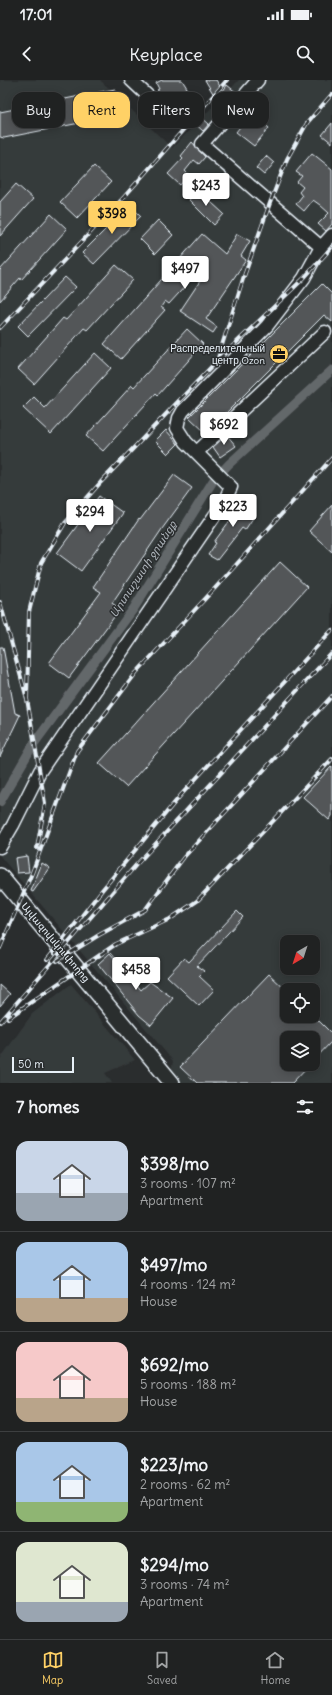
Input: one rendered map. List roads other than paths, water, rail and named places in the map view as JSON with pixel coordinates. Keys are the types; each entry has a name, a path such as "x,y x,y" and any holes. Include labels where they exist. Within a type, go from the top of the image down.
{"main road":[{"name":"Այվազովսկու փողոց","path":"0,877 172,1083"}],"street":[{"path":"131,80 144,92"},
{"path":"258,80 202,144 322,247"},
{"path":"0,847 13,825 40,771 224,502 231,487 186,442 177,428 179,418 183,411 267,326 304,278 322,247 332,235"},
{"path":"197,452 325,332"}],"waterway":[{"name":"Արտաշատի ջրանցք","path":"0,802 33,745 134,608 213,481 229,464 332,370"}],"railway":[{"path":"0,328 124,197 227,80"},
{"path":"27,699 29,612 41,563 65,523 101,482 217,361 243,279 287,159 307,123 332,94"},
{"path":"218,360 304,278 332,247"},
{"path":"0,948 32,873 77,751 136,673 217,586 332,458"},
{"path":"0,602 27,699 45,803 37,848"},
{"path":"47,960 102,890 181,795 332,630"},
{"path":"0,1022 136,865 332,653"},
{"path":"57,961 99,935 145,910 184,857 332,696"},
{"path":"8,1018 116,944 170,919 197,901 332,759"}],"place":[{"name":"Распределительный центр Ozon","path":"279,354"}]}
